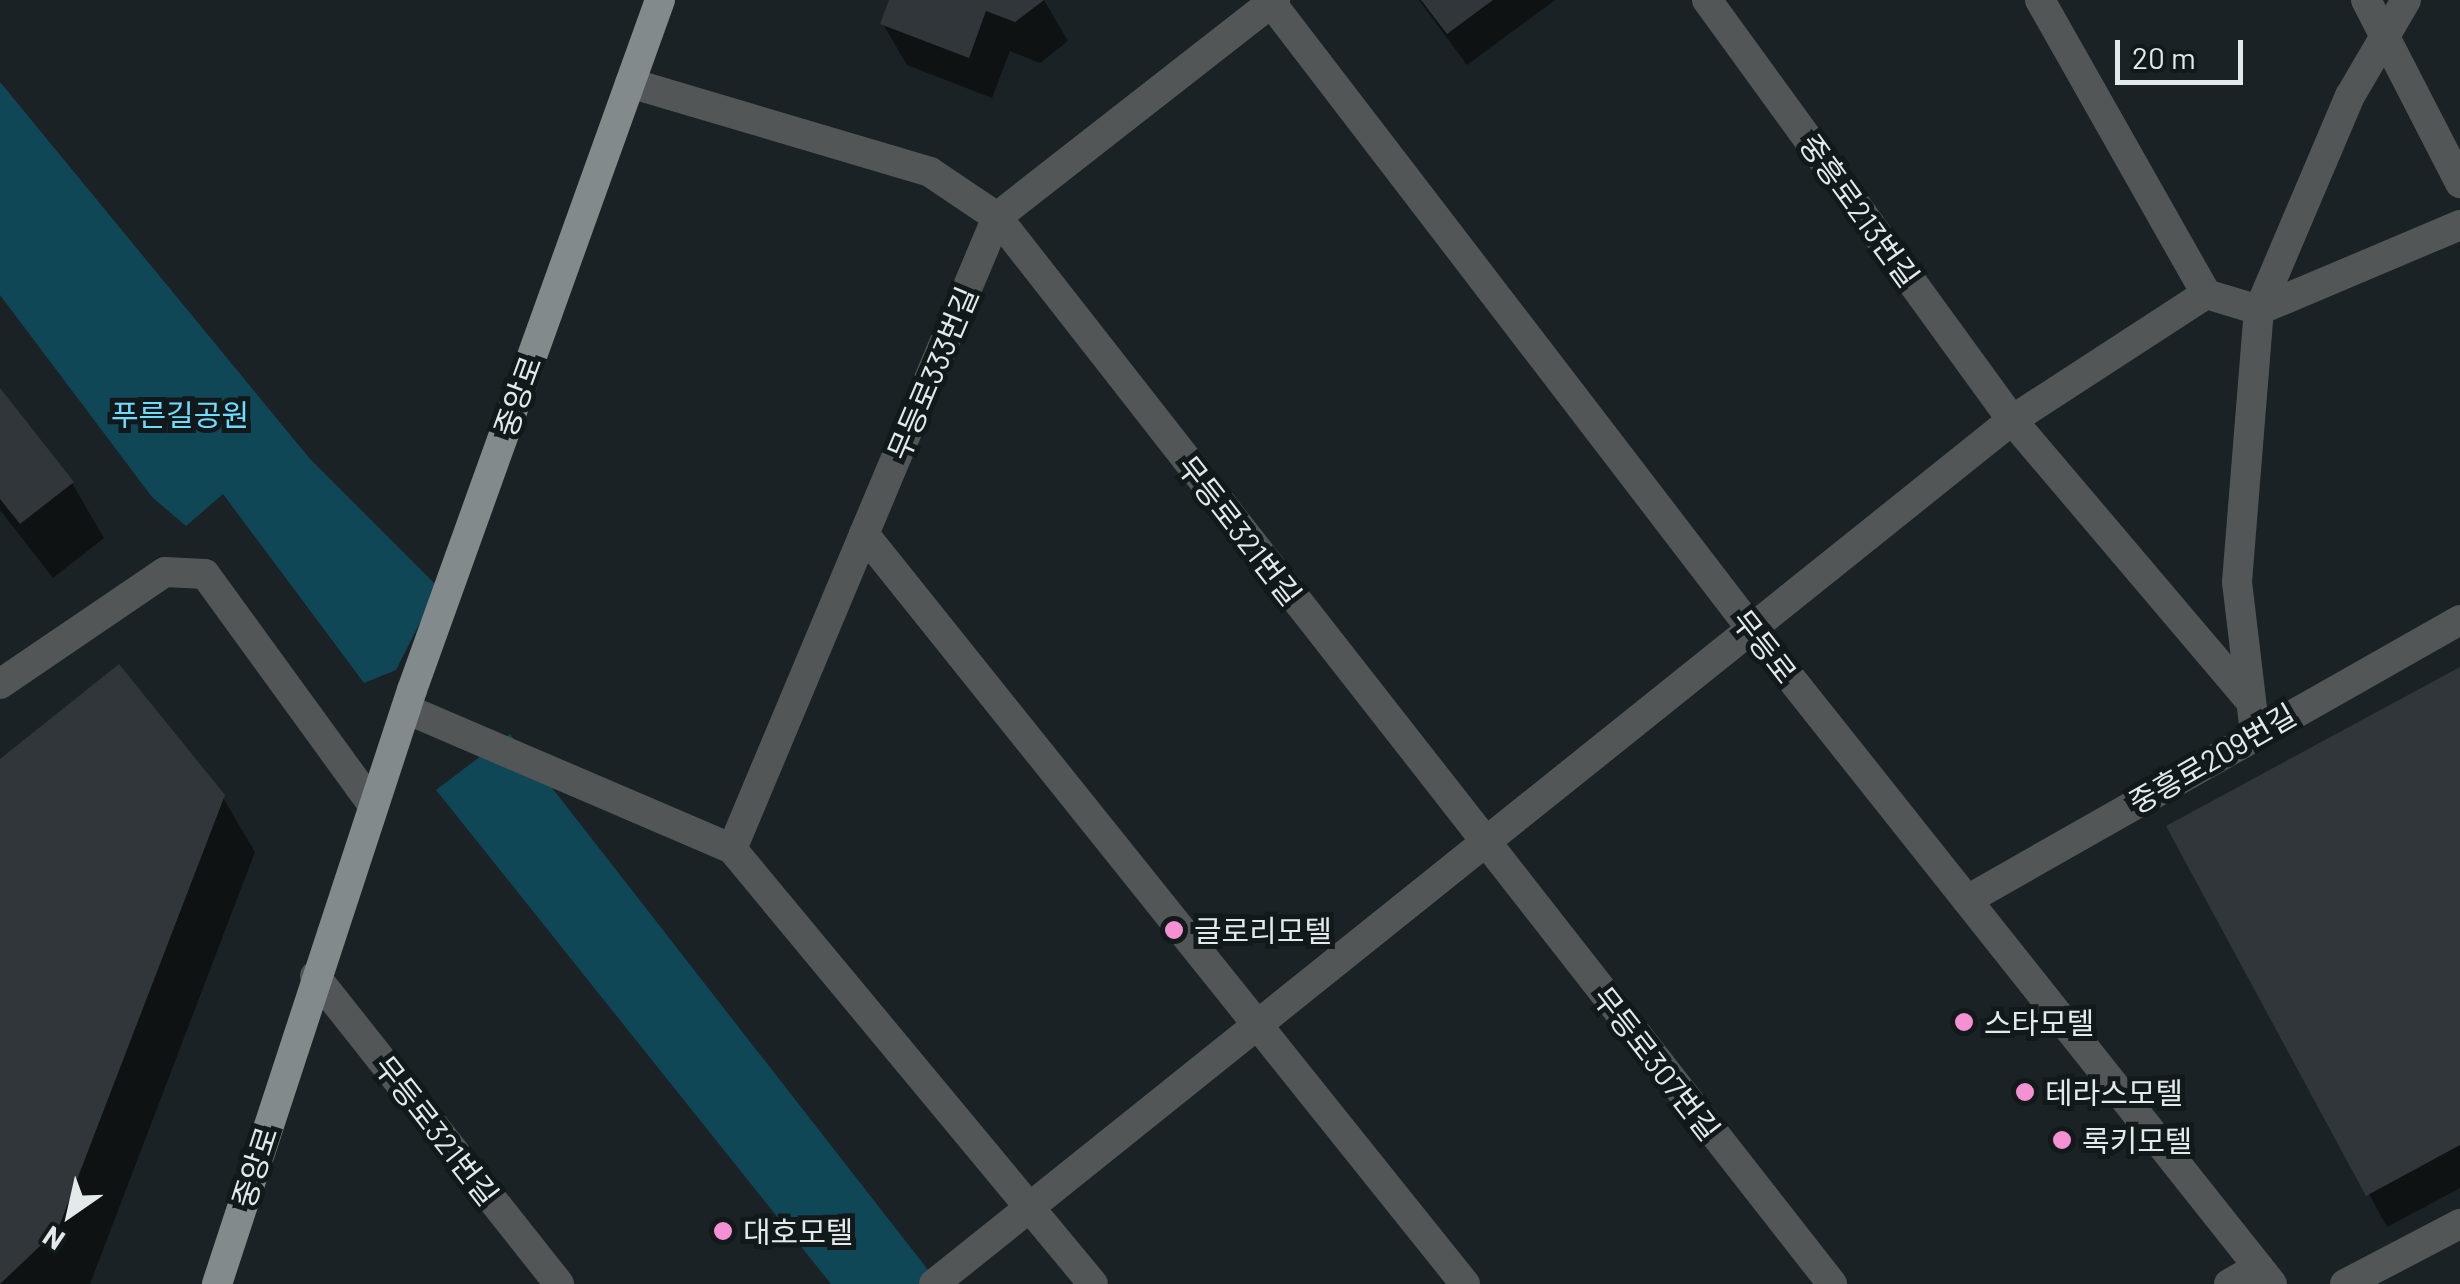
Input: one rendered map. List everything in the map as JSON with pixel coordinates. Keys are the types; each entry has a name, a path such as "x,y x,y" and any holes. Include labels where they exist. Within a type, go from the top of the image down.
{"main road":[{"name":"중앙로","path":"217,1284 406,709 660,0"}],"street":[{"name":"중흥로213번길","path":"1707,0 2012,420"},
{"path":"2040,0 2206,294 2259,310 2460,225"},
{"path":"2366,0 2460,183"},
{"path":"2255,733 2236,582 2259,310 2317,168 2384,32 2406,0"},
{"name":"무등로333번길","path":"732,849 997,218 1272,1"},
{"name":"무등로","path":"1272,1 1750,627 2266,1276"},
{"path":"630,82 930,172 997,218"},
{"name":"무등로321번길","path":"997,218 1483,842"},
{"path":"934,1284 2012,420 2206,294"},
{"name":"중흥로209번길","path":"2012,420 2248,699"},
{"path":"864,534 1466,1284"},
{"path":"5,680 165,572 205,574 373,805"},
{"name":"중흥로209번길","path":"1967,900 2460,620"},
{"path":"406,709 732,849 1093,1284"},
{"name":"무등로307번길","path":"1483,842 1832,1284"},
{"name":"무등로321번길","path":"316,976 559,1284"},
{"path":"2345,1284 2460,1224"},
{"path":"2229,1284 2266,1276"}],"green space":[{"name":"푸른길공원","path":"0,82 310,459 438,587 396,670 364,683 223,494 186,526 152,497 0,295"},
{"path":"510,734 939,1284 831,1284 436,790"}],"building":[{"path":"889,0 1044,0 1015,22 986,11 969,58 880,24"},
{"path":"1421,0 1493,0 1447,34"},
{"path":"0,388 74,482 20,524 0,499"},
{"path":"119,664 225,795 58,1229 0,1284 0,759"},
{"path":"2460,667 2460,1145 2366,1196 2166,826"}],"place":[{"name":"글로리모텔","path":"1174,930"},
{"name":"스타모텔","path":"1964,1022"},
{"name":"테라스모텔","path":"2025,1092"},
{"name":"록키모텔","path":"2062,1140"},
{"name":"대호모텔","path":"723,1231"}]}
